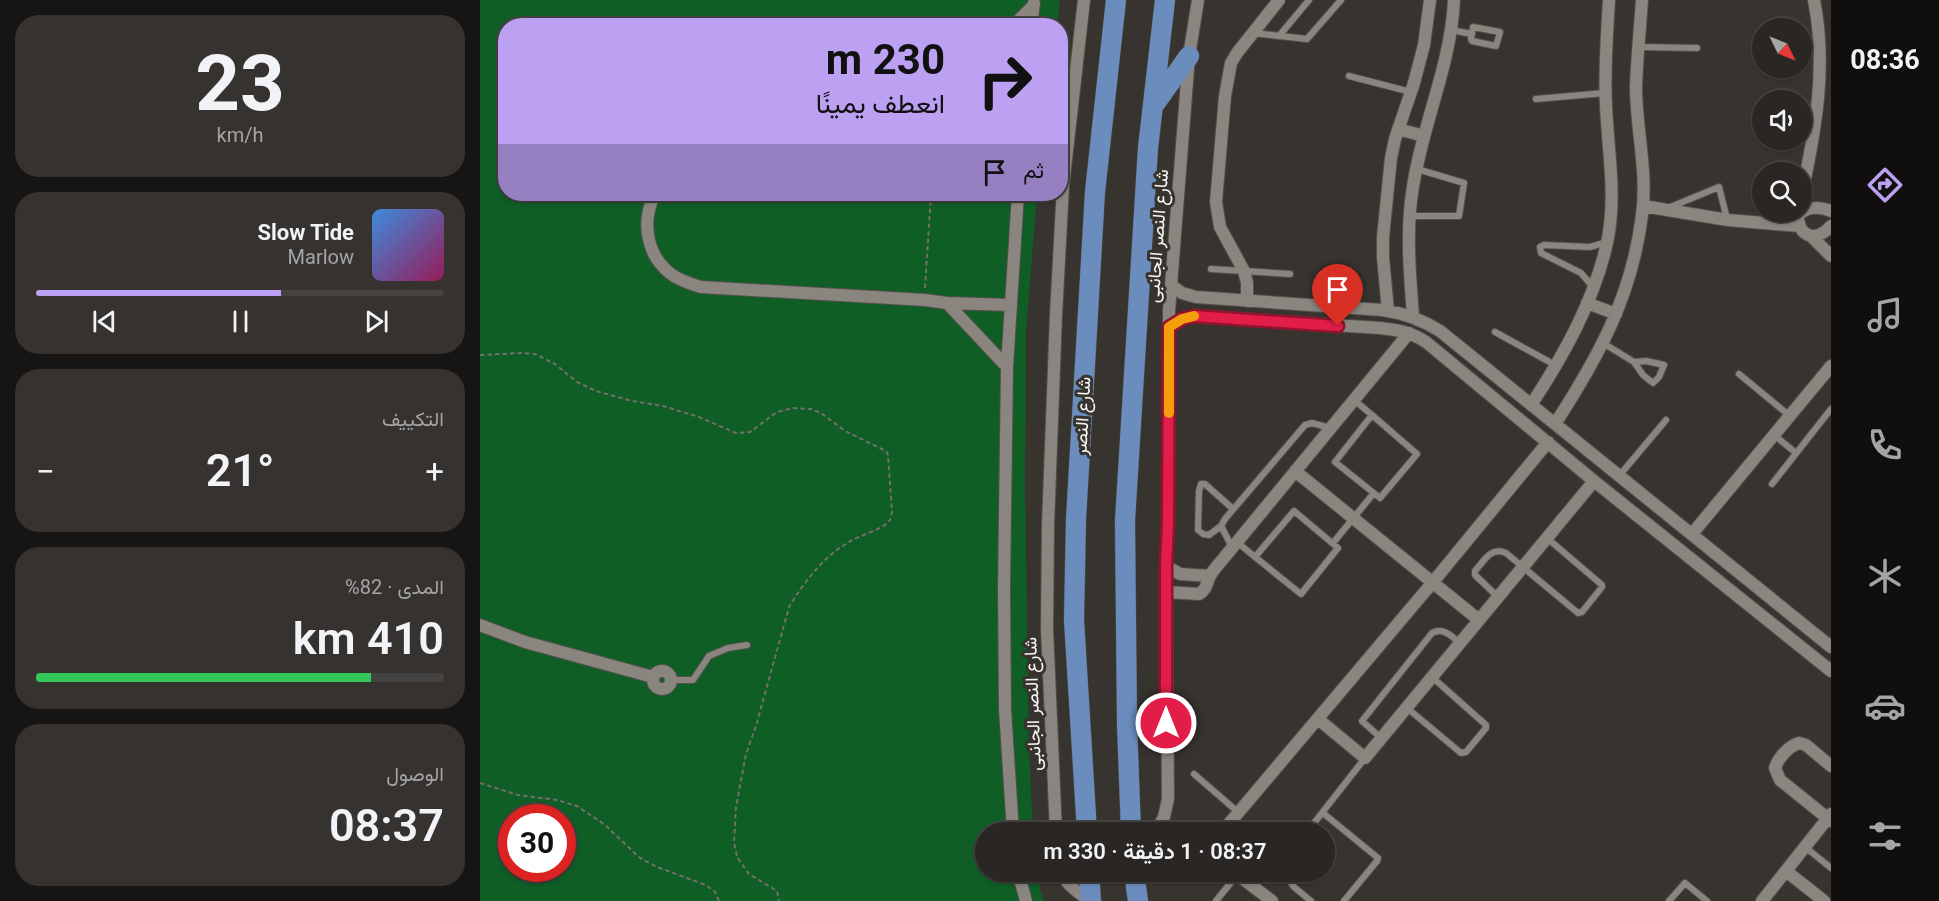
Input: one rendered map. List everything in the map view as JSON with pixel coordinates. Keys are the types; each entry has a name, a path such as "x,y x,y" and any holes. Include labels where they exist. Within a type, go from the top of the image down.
{"main road":[{"name":"شارع النصر","path":"1086,822 1074,621 1076,519 1095,192 1116,0"},
{"path":"1131,822 1126,724 1125,521 1148,148 1165,0"},
{"path":"1153,107 1189,56"},
{"path":"1090,882 1091,901"},
{"path":"1135,882 1138,901"}],"street":[{"name":"شارع النصر الجانبى","path":"1068,149 1084,0"},
{"name":"شارع النصر الجانبى","path":"1161,822 1168,799 1166,567 1169,327 1189,56 1198,0"},
{"path":"1247,301 1245,271 1221,227 1216,202 1228,75 1237,53 1279,0"},
{"path":"1388,311 1383,237 1391,158 1424,45 1430,0"},
{"path":"1413,316 1408,251 1409,216 1424,136 1446,56 1454,0"},
{"path":"1531,405 1574,333 1593,288 1607,242 1611,197 1605,93 1609,0"},
{"path":"1555,424 1577,390 1616,315 1626,290 1638,244 1644,187 1636,87 1642,0"},
{"path":"1808,162 1816,122 1821,69 1820,41 1814,0"},
{"path":"1020,18 1034,3"},
{"path":"1032,18 1034,3"},
{"path":"1398,129 1424,136"},
{"path":"652,201 647,218 647,234 660,263 672,275 701,287 1011,305"},
{"path":"1012,822 1005,698 1007,367 1018,201"},
{"name":"شارع النصر الجانبى","path":"1056,822 1047,629 1048,525 1063,201"},
{"path":"1643,206 1728,220 1752,219"},
{"path":"1812,208 1831,211"},
{"path":"1799,222 1802,232 1810,236 1831,256"},
{"path":"1810,236 1823,233 1831,226"},
{"path":"1171,285 1182,293 1196,297 1388,311 1413,316 1440,331 1831,647"},
{"path":"1233,318 1234,300"},
{"path":"947,303 1007,367"},
{"path":"1587,303 1616,315"},
{"path":"1169,327 1182,319 1194,316 1380,328 1409,333 1426,342 1642,520 1831,671"},
{"path":"1166,592 1199,594 1208,586 1210,576 1409,333"},
{"path":"1692,534 1831,366"},
{"path":"1230,822 1548,442"},
{"path":"1295,471 1479,620"},
{"path":"1318,719 1365,758 1594,481"},
{"path":"1642,520 1655,505"},
{"path":"1166,567 1180,574 1210,576"},
{"path":"480,625 525,642 653,677 654,684 659,688 668,687 671,681"},
{"path":"1761,901 1830,818 1780,780 1775,768 1777,761 1791,746 1799,742 1831,766"},
{"path":"1786,871 1824,901"},
{"path":"1021,882 1026,901"},
{"path":"1067,882 1076,892 1091,901"},
{"path":"1248,882 1272,901"}],"lane":[{"path":"1279,36 1309,0"},
{"path":"1253,33 1307,39 1341,0"},
{"path":"1473,27 1500,32 1496,46 1472,41 1472,34 1473,27"},
{"path":"1451,30 1472,34"},
{"path":"1639,47 1697,48"},
{"path":"1348,76 1411,92"},
{"path":"1536,99 1605,93"},
{"path":"1812,121 1816,122"},
{"path":"1409,216 1459,216 1464,183 1417,169"},
{"path":"1664,210 1719,187 1728,220"},
{"path":"1593,288 1581,273 1540,253 1540,247 1544,245 1590,247 1607,242"},
{"path":"1211,268 1290,274"},
{"path":"1495,332 1556,366"},
{"path":"1603,343 1634,362 1643,375 1653,383 1659,377 1664,365 1646,361 1634,362"},
{"path":"1739,374 1790,416"},
{"path":"1354,399 1417,454 1380,498 1335,462 1372,415"},
{"path":"1772,483 1831,409"},
{"path":"1619,476 1666,420"},
{"path":"1233,509 1205,484 1201,484 1198,530 1209,535 1221,526 1305,425 1312,423 1331,428"},
{"path":"1774,435 1796,453"},
{"path":"1333,543 1374,494"},
{"path":"1221,526 1235,545 1255,557 1301,594 1338,548 1294,511 1255,557"},
{"path":"1498,597 1478,580 1475,571 1493,551 1499,550 1506,553 1578,613 1582,612 1602,585 1547,537"},
{"path":"1381,739 1362,721 1432,633 1444,630 1460,643"},
{"path":"671,681 693,680 709,656 728,648 747,645"},
{"path":"1407,708 1461,753 1466,752 1486,728 1486,725 1432,677"},
{"path":"1315,822 1365,758"},
{"path":"1194,774 1238,812"},
{"path":"1323,813 1378,858 1344,901"},
{"path":"1805,847 1831,868"},
{"path":"1216,901 1230,882"},
{"path":"1290,882 1311,901"},
{"path":"1669,901 1685,884 1707,901"}],"path":[{"path":"924,300 931,201"},
{"path":"480,355 521,352 535,354 555,364 577,382 596,391 632,401 663,406 699,417 736,433 750,432 777,412 793,408 812,409 845,431 885,451 888,455 891,519 838,550 809,577 799,590 789,607 746,754 736,807 734,842 737,856 749,874 777,891 779,901"},
{"path":"480,783 518,795 557,800 577,806 605,825 640,858 657,867 706,885 715,892 719,901"}],"green space":[{"path":"480,0 1060,0 1058,18 498,18 498,201 1036,201 1026,331 1025,487 1029,749 1033,822 975,822 975,882 1038,882 1044,901 480,901"}],"slow traffic":[{"path":"1169,413 1169,327 1175,322 1194,316"}],"route":[{"path":"1166,723 1169,327 1175,322 1194,316 1338,326"}]}
